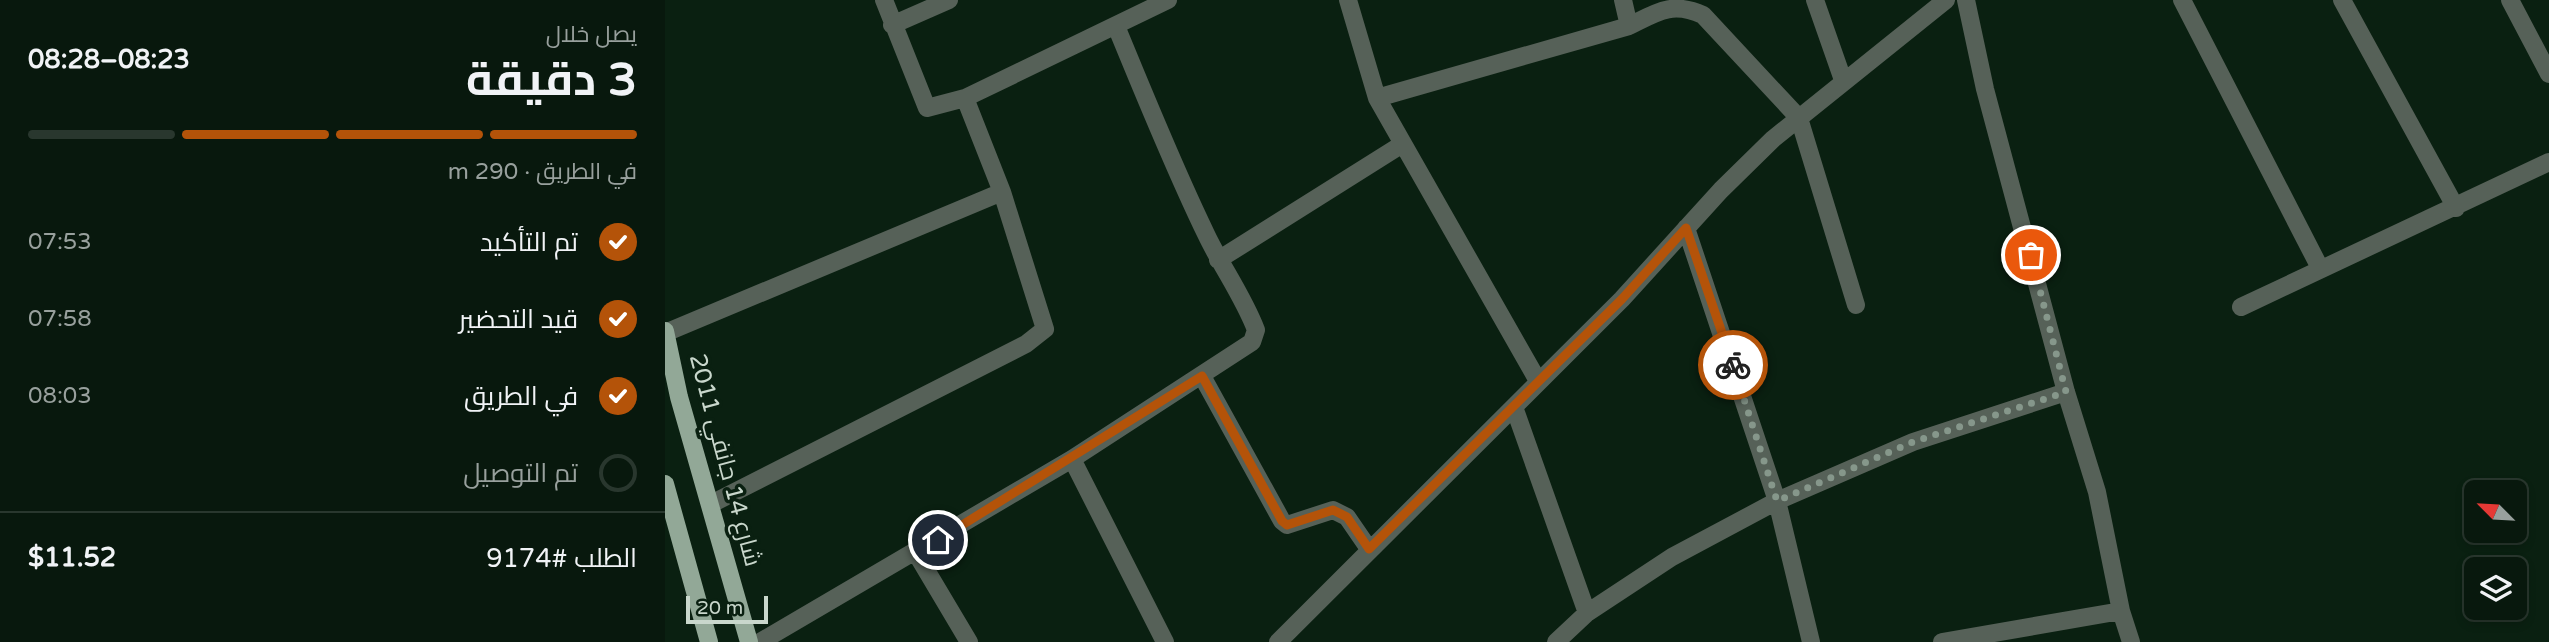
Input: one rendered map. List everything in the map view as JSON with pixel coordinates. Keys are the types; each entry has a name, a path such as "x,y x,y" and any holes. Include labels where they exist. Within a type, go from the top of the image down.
{"main road":[{"name":"شارع 14 جانفي 2011","path":"665,332 672,399 711,504 749,642"},
{"path":"665,484 709,642"}],"street":[{"path":"884,0 927,108 965,98 1168,0"},
{"path":"893,25 949,0"},
{"path":"1348,0 1377,98 1401,145 1538,381"},
{"path":"1623,0 1629,26"},
{"path":"1815,0 1843,80"},
{"path":"1278,642 1622,299 1686,228 1773,139 1843,80 1946,0"},
{"path":"1966,0 1985,89 2066,392 2097,492 2121,611 2131,642"},
{"path":"2182,0 2320,268"},
{"path":"2342,0 2456,208"},
{"path":"2509,0 2549,74"},
{"path":"1377,98 1629,26 1673,8 1686,7 1703,15 1799,118 1856,304"},
{"path":"760,642 916,553 1072,459 1251,342 1256,330 1218,260 1181,181 1116,26"},
{"path":"711,504 1026,344 1045,329 1002,192 965,98"},
{"path":"1218,260 1401,145"},
{"path":"2241,307 2549,162"},
{"path":"665,332 1002,192"},
{"path":"1686,228 1777,501 1811,642"},
{"path":"1202,376 1282,521 1287,525 1295,525 1333,510 1347,517 1369,549"},
{"path":"1556,642 1587,612 1672,557 1777,501 1913,442 2066,392"},
{"path":"1514,407 1587,612"},
{"path":"1072,459 1165,642"},
{"path":"916,553 969,642"},
{"path":"1942,642 2121,611"}],"way so far":[{"path":"1733,365 1777,501 1831,480 1913,442 2066,392 2031,255"}],"route":[{"path":"938,540 1202,376 1282,521 1287,525 1295,525 1333,510 1347,517 1369,549 1622,299 1686,228 1733,365"}]}
